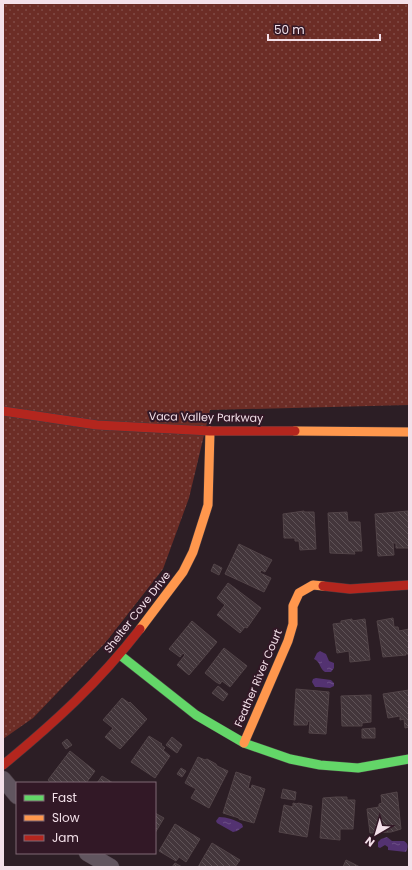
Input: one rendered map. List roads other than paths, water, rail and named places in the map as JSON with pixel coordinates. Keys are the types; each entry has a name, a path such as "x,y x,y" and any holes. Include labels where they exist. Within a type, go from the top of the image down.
{"street":[{"name":"Vaca Valley Parkway","path":"3,411 97,425 210,431 409,432"},
{"name":"Shelter Cove Drive","path":"3,765 44,731 84,694 120,655 183,572 194,552 208,505 210,431"},
{"name":"Feather River Court","path":"244,743 288,641 293,624 293,606 299,593 313,585 350,589 409,585"},
{"path":"120,655 196,715 244,743 290,759 320,765 358,768 409,759"},
{"path":"3,779 16,795"},
{"path":"89,854 111,867"}],"water":[{"path":"320,651 326,654 329,661 334,663 334,668 331,672 325,672 314,659"},
{"path":"313,679 331,680 334,683 334,686 330,688 315,687 312,682"},
{"path":"219,817 234,820 242,824 243,827 233,832 217,823 216,821"},
{"path":"387,837 392,841 406,842 408,846 406,852 388,850 388,847 385,845 380,848 378,847 378,842"}]}
